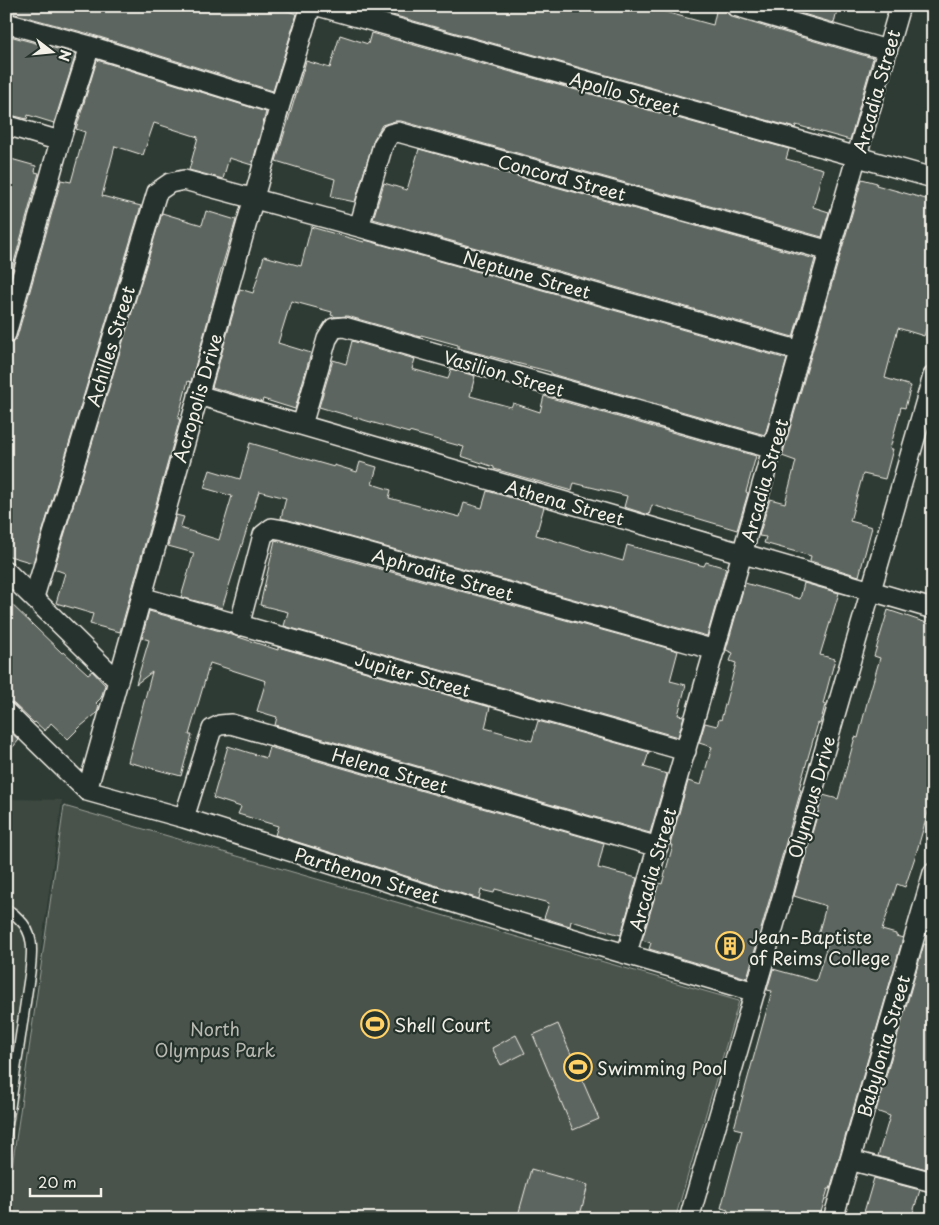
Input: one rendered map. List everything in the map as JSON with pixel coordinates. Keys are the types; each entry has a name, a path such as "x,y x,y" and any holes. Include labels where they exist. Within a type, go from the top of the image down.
{"street":[{"name":"Acropolis Drive","path":"87,791 253,199 311,6"},
{"name":"Apollo Street","path":"318,6 933,178"},
{"path":"735,6 887,50"},
{"name":"Arcadia Street","path":"627,953 900,6"},
{"path":"6,23 90,46 280,105"},
{"path":"6,334 60,140 90,46"},
{"path":"6,125 60,140"},
{"name":"Concord Street","path":"359,227 383,145 390,134 398,132 830,251"},
{"name":"Achilles Street","path":"34,597 157,192 170,183 184,180 253,199"},
{"name":"Neptune Street","path":"253,199 801,351"},
{"name":"Vasilion Street","path":"302,425 327,339 334,328 344,327 773,449"},
{"name":"Olympus Drive","path":"689,1219 933,376"},
{"name":"Athena Street","path":"198,395 933,609"},
{"name":"Aphrodite Street","path":"239,626 263,535 272,528 714,650"},
{"path":"6,571 117,680"},
{"name":"Jupiter Street","path":"141,597 686,751"},
{"name":"Parthenon Street","path":"6,712 87,791 184,818 493,915 755,992"},
{"name":"Helena Street","path":"184,818 212,729 220,725 231,724 658,847"},
{"name":"Babylonia Street","path":"833,1219 933,873"},
{"path":"850,1160 933,1182"}],"lane":[{"path":"6,910 10,911 27,926 32,945 30,972 6,1134"}],"shaded area":[{"path":"6,799 62,800 6,1195"}],"green space":[{"name":"North Olympus Park","path":"64,806 739,1001 675,1219 6,1219"}],"building":[{"path":"10,6 272,6 297,14 273,91 93,35 8,12"},
{"path":"379,6 655,6 654,9 713,25 717,7 724,8 732,17 873,58 850,140 796,125 795,128 378,11"},
{"path":"776,6 838,6 834,23"},
{"path":"371,33 789,149 786,159 823,169 813,207 829,212 822,237 401,121 382,125 374,139 355,202 331,197 335,179 276,161 306,61 330,68 340,35 368,44"},
{"path":"6,35 76,54 54,123 28,115 27,119 6,114"},
{"path":"97,60 266,112 252,165 229,158 223,179 189,170 198,137 154,123 143,155 115,146 102,196 141,206 33,563 6,555 6,345 13,342 17,337 61,180 71,182 85,132 76,129"},
{"path":"419,149 815,259 793,337 373,219 384,183 407,190"},
{"path":"11,159 36,166 35,172 39,173 6,291 6,160 10,161"},
{"path":"862,179 877,183 876,185 933,201 933,307 924,336 898,328 885,378 911,386 905,408 901,407 890,449 893,449 885,479 863,474 850,521 872,527 859,576 810,561 811,556 764,543 766,537 759,536 770,499 785,503 796,461 782,456"},
{"path":"206,211 236,220 191,382 188,381 178,419 180,419 120,632 90,624 93,614 56,603 65,573 54,569 162,213 202,225"},
{"path":"311,227 364,242 365,240 787,359 765,435 551,374 551,372 458,348 458,345 421,335 420,337 347,316 336,317 331,315 332,312 291,301 278,343 311,353 295,409 263,399 262,402 212,387 240,289 253,293 264,256 301,266"},
{"path":"352,341 415,359 412,369 448,379 451,369 475,376 470,396 511,407 513,403 540,412 544,396 756,456 737,530 652,505 649,515 624,507 627,496 574,483 572,491 494,469 494,467 461,456 464,447 319,407 333,360 346,364"},
{"path":"250,443 357,472 360,462 377,467 372,484 391,490 389,498 460,517 464,503 482,508 487,491 544,507 536,535 623,561 627,545 704,566 706,562 726,568 707,636 281,518 286,498 259,491 222,608 181,597 194,553 168,546 176,515 184,517 180,528 219,540 232,496 204,488 210,470 240,479"},
{"path":"275,540 678,651 670,681 686,685 678,715 684,716 678,737 284,626 288,612 260,605"},
{"path":"745,583 800,599 804,583 839,593 820,655 835,659 823,704 825,705 799,789 801,790 747,978 649,949 651,943 642,940 659,883 662,884 673,845 670,845 688,781 701,785 712,747 699,743 705,723 717,726 719,719 721,720 736,663 730,661 733,653 726,650"},
{"path":"6,599 62,653 64,652 88,674 92,671 105,685 101,698 96,703 99,706 97,713 68,739 51,723 45,731 14,704 6,701"},
{"path":"888,610 933,625 933,795 905,887 897,884 882,930 903,938 830,1189 828,1189 819,1219 726,1219 728,1210 721,1208 742,1130 734,1128 772,991 767,990 773,969 816,981 829,939 818,935 826,906 794,896 823,795 838,799 855,737 858,738 880,658 874,656"},
{"path":"149,611 278,650 278,647 490,707 485,728 532,741 538,721 649,752 644,767 667,774 650,833 275,725 277,717 257,711 266,681 210,663 189,735 192,735 181,776 128,762 152,672 136,684 149,640 142,638"},
{"path":"6,728 19,740 6,755"},
{"path":"228,746 266,758 269,747 604,843 598,868 637,878 621,935 571,921 570,926 544,918 549,903 495,889 494,893 481,890 479,899 275,835 278,826 238,814 241,807 213,798"},
{"path":"924,944 933,946 933,1167 927,1165 926,1169 878,1156 890,1116 876,1111"},
{"path":"558,1024 599,1119 573,1130 533,1035"},
{"path":"516,1035 525,1053 501,1065 492,1048"},
{"path":"531,1169 588,1185 579,1219 517,1219"},
{"path":"874,1178 920,1190 911,1219 862,1219"}],"place":[{"name":"Jean-Baptiste of Reims College","path":"730,946"},
{"name":"Shell Court","path":"375,1024"},
{"name":"Swimming Pool","path":"578,1067"}]}
